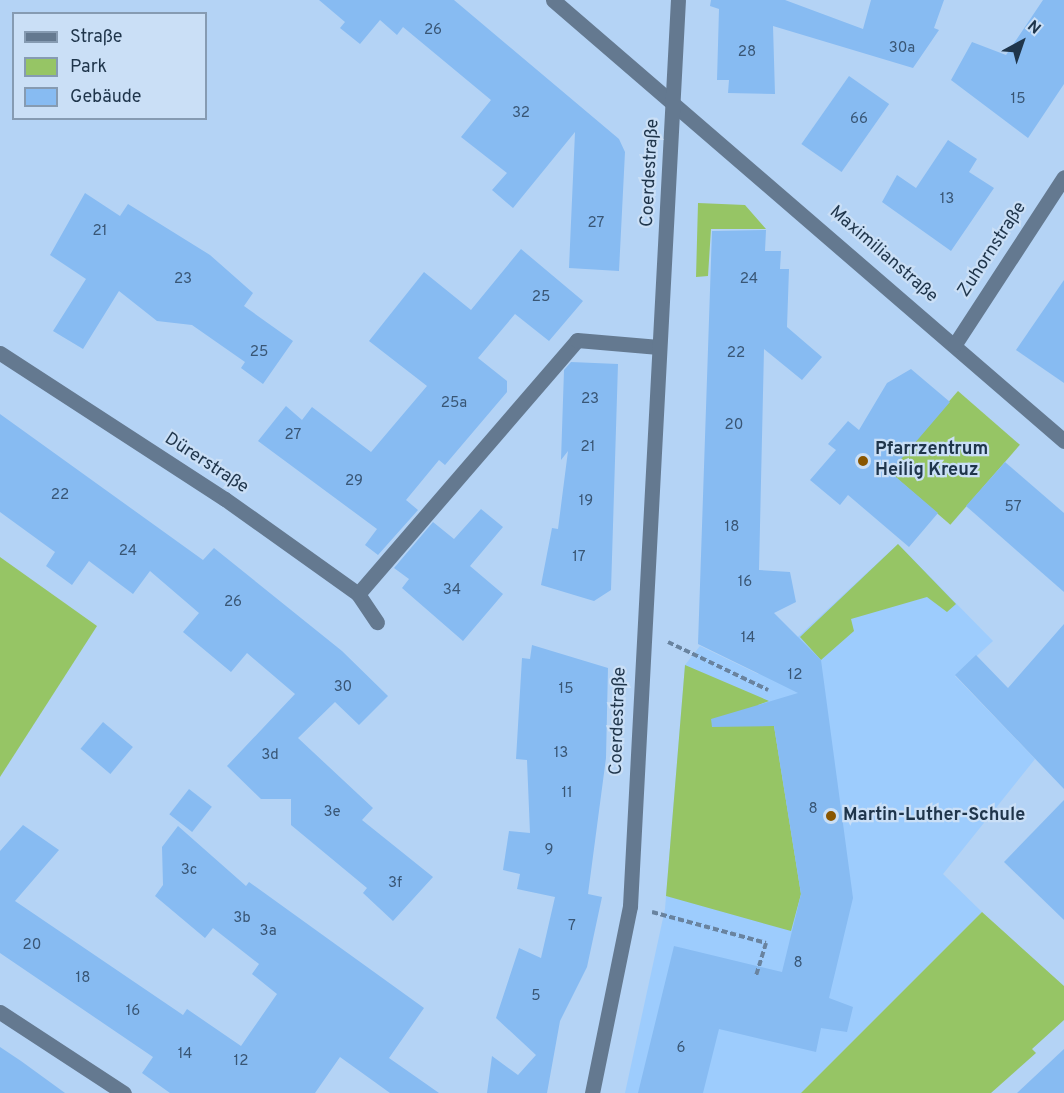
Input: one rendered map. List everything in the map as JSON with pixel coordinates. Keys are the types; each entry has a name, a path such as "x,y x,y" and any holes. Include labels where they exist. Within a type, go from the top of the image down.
{"street":[{"name":"Maximilianstraße","path":"553,0 674,101 1064,441"},
{"name":"Coerdestraße","path":"592,1093 630,906 678,0"},
{"name":"Zuhornstraße","path":"955,344 1064,177"},
{"path":"358,594 578,340 659,347"},
{"name":"Dürerstraße","path":"0,353 225,499 358,594 377,622"},
{"path":"0,1012 124,1093"}],"path":[{"path":"643,630 768,690"},
{"path":"630,906 766,943 756,975"}],"shaded area":[{"name":"Martin-Luther-Schule","path":"898,544 993,641 955,676 1035,759 943,874 982,912 801,1093 625,1093 665,909 685,665 700,646 758,674"}],"green space":[{"path":"698,203 745,205 766,229 711,229 708,276 696,277"},
{"path":"958,391 1020,445 950,525 888,471"},
{"path":"898,544 956,604 947,612 927,597 851,619 854,631 821,660 800,637"},
{"path":"0,557 97,626 0,777"},
{"path":"685,665 769,701 758,705 774,726 801,894 791,931 666,896"},
{"path":"982,912 1064,986 1064,1020 1032,1049 1036,1053 991,1093 801,1093"}],"building":[{"path":"319,0 454,0 619,139 625,152 619,271 569,268 575,132 513,208 492,190 507,173 461,137 491,100 403,27 397,35 380,20 360,44 340,28 345,22"},
{"path":"711,0 785,0 863,29 871,0 944,0 934,28 939,30 913,68 773,26 775,94 728,93 729,80 717,80 719,9 710,6"},
{"path":"1043,0 1064,0 1064,84 1028,138 951,80 972,42 1006,55"},
{"path":"849,76 889,104 842,172 801,144"},
{"path":"948,140 977,159 969,172 994,188 951,251 882,202 897,175 916,188"},
{"path":"85,193 120,216 128,204 210,255 253,293 244,306 293,341 263,384 241,368 245,362 192,325 157,321 119,291 83,349 53,331 86,279 50,255"},
{"path":"766,230 765,251 781,251 780,269 789,269 787,327 822,357 802,380 764,349 759,570 790,572 796,602 774,613 821,660 853,898 829,998 853,1007 847,1032 821,1028 816,1052 719,1029 703,1093 638,1093 674,946 782,972 801,894 774,726 712,727 711,719 798,693 698,644 712,231"},
{"path":"521,249 583,301 549,341 515,314 478,358 507,381 507,392 445,465 439,460 406,500 418,510 378,555 365,545 377,529 258,441 286,406 302,420 312,407 371,452 427,386 369,341 424,272 471,310"},
{"path":"1064,280 1064,383 1016,350"},
{"path":"571,362 618,364 611,590 594,601 541,585 552,528 558,529 568,451 561,460 564,370"},
{"name":"Pfarrzentrum Heilig Kreuz","path":"911,369 950,402 890,472 938,513 909,547 848,495 840,505 810,480 836,450 828,444 848,421 859,430 887,383"},
{"path":"0,414 203,560 214,548 342,651 388,696 359,725 335,702 298,738 373,808 362,820 433,877 393,921 363,893 367,888 291,825 291,799 261,799 227,766 295,694 247,653 231,672 183,632 199,613 150,571 133,594 89,561 72,585 46,566 55,552 0,512"},
{"path":"1005,462 1064,513 1064,592 966,506"},
{"path":"481,509 503,527 470,566 503,594 463,641 402,588 409,579 394,568 433,522 454,539"},
{"path":"1064,624 1064,789 955,675 976,655 1008,688"},
{"path":"532,645 608,668 606,758 588,894 602,897 587,967 560,1021 547,1093 487,1093 492,1056 518,1075 536,1055 496,1018 519,948 541,958 555,897 517,889 520,874 503,870 509,831 530,833 527,760 516,759 522,658 530,659"},
{"path":"103,722 133,747 110,774 81,749"},
{"path":"189,789 212,807 192,832 169,814"},
{"path":"1064,800 1064,920 1004,862"},
{"path":"23,825 59,850 15,901 183,1015 187,1009 241,1046 277,994 252,974 259,964 213,928 205,938 155,896 163,885 162,847 178,826 246,886 249,882 424,1008 389,1058 439,1093 390,1093 340,1057 315,1093 170,1093 142,1073 153,1057 0,953 0,851"},
{"path":"0,1047 21,1061 65,1093 0,1093"},
{"path":"1064,1049 1064,1093 1017,1093"}],"place":[{"name":"Pfarrzentrum Heilig Kreuz","path":"863,461"},
{"name":"Martin-Luther-Schule","path":"831,816"}]}
